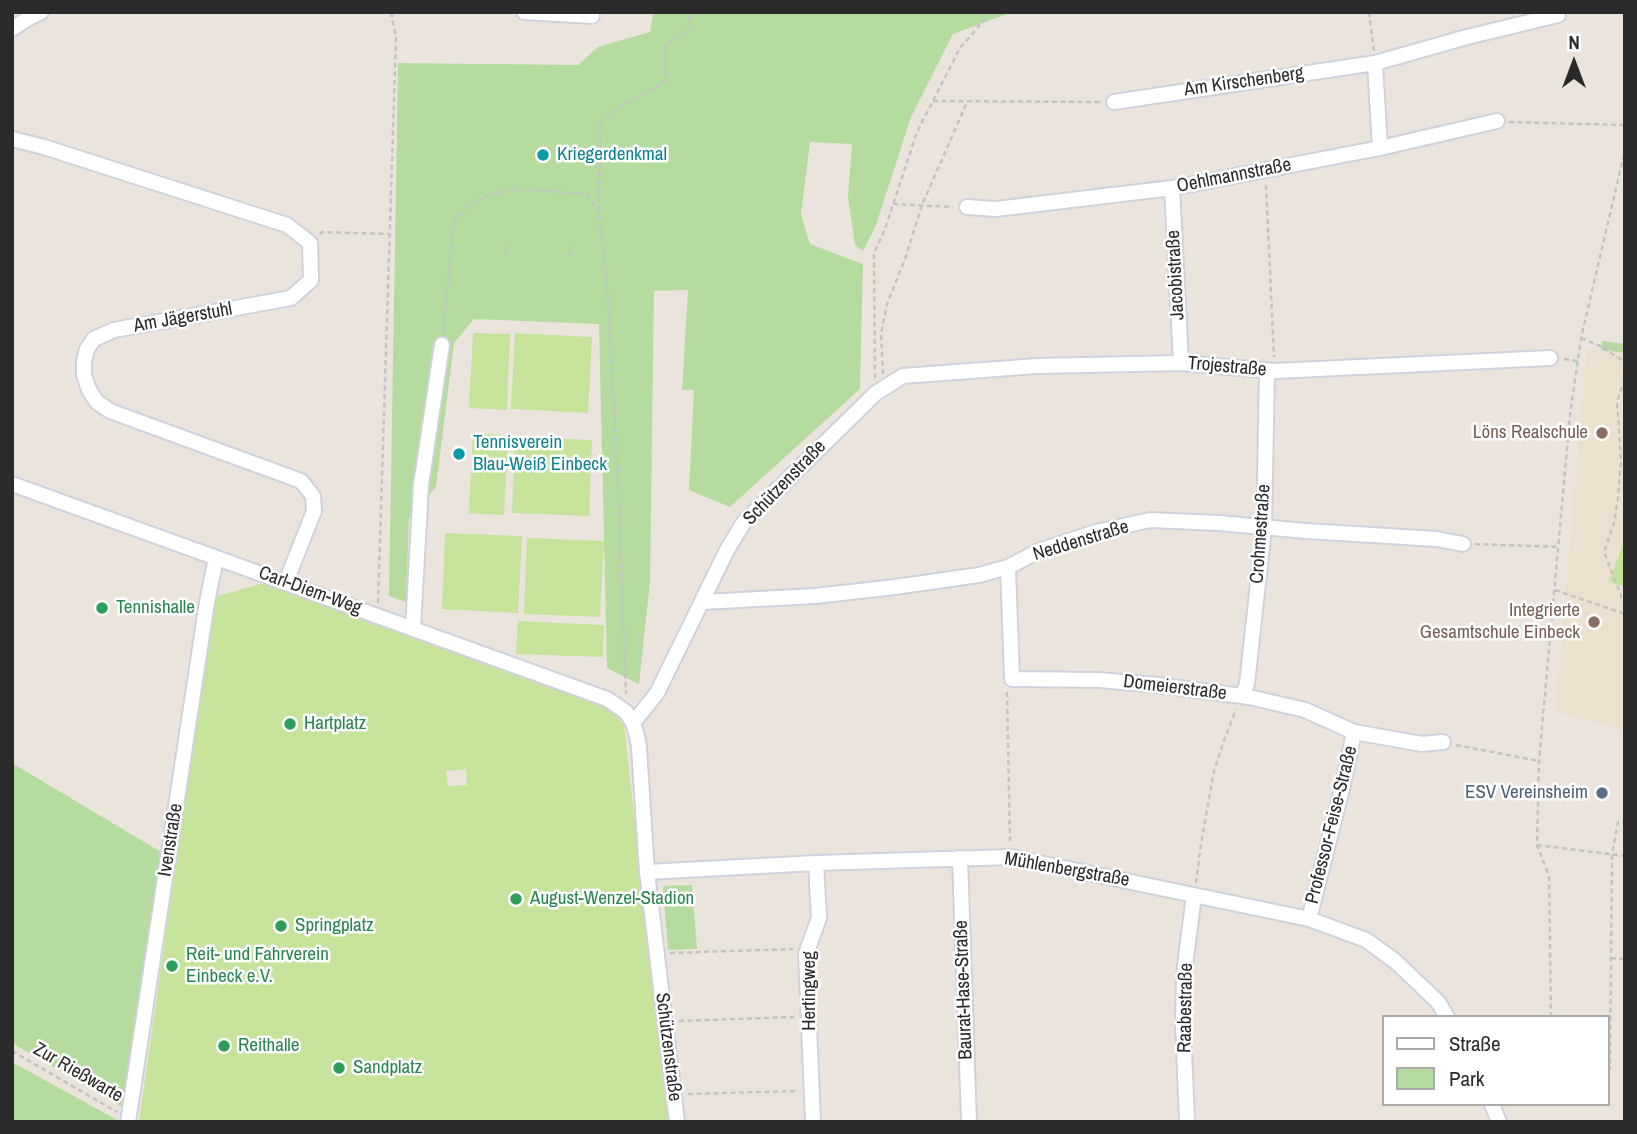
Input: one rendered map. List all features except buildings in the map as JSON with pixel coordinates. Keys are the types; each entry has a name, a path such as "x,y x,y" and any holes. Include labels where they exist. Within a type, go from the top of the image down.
{"street":[{"path":"12,29 41,12"},
{"path":"524,12 592,16"},
{"name":"Am Kirschenberg","path":"1114,102 1375,63 1558,15"},
{"path":"1375,63 1380,148"},
{"name":"Oehlmannstraße","path":"967,207 996,209 1172,188 1380,148 1497,121"},
{"path":"12,139 287,225 310,243"},
{"name":"Jacobistraße","path":"1172,188 1181,363"},
{"name":"Am Jägerstuhl","path":"286,582 314,511 313,496 301,481 110,411 97,402 89,390 84,375 84,360 94,339 114,330 291,298 311,280 310,243"},
{"path":"413,628 421,485 442,345"},
{"name":"Trojestraße","path":"903,376 1037,366 1181,363 1271,371 1557,358"},
{"name":"Crohmestraße","path":"1242,696 1247,684 1264,528 1271,371"},
{"name":"Schützenstraße","path":"677,1122 647,872 639,747 629,717 657,693 727,550 744,522 880,390 903,376"},
{"name":"Carl-Diem-Weg","path":"12,484 607,699 629,717"},
{"name":"Neddenstraße","path":"702,601 803,597 979,575 1008,567 1039,551 1096,532 1150,520 1437,539 1463,544"},
{"name":"Ivenstraße","path":"128,1121 216,558"},
{"path":"1008,567 1012,679"},
{"name":"Domeierstraße","path":"1012,679 1134,683 1242,696 1304,710 1354,732 1422,744 1443,742"},
{"name":"Professor-Feise-Straße","path":"1309,919 1354,732"},
{"name":"Mühlenbergstraße","path":"647,872 1011,857 1309,919 1366,940 1376,947 1395,961 1438,1002 1446,1015"},
{"name":"Baurat-Hase-Straße","path":"960,858 969,1122"},
{"name":"Hertingweg","path":"813,1122 806,954 819,918 816,863"},
{"name":"Raabestraße","path":"1187,1122 1184,974 1194,895"}],"path":[{"path":"377,615 396,37 391,12"},
{"path":"629,717 607,287 599,210 600,124 621,107 666,81 665,46 688,29 690,12"},
{"path":"880,390 874,253 885,229 917,132 960,48 991,12"},
{"path":"1369,12 1375,63"},
{"path":"933,101 1114,102"},
{"path":"880,390 881,334 887,304 922,205 967,102"},
{"path":"1497,121 1625,125"},
{"path":"1551,1015 1549,876 1537,845 1539,761 1570,415 1581,338 1625,150"},
{"path":"1265,170 1271,371"},
{"path":"442,345 454,223 469,204 493,194 516,189 586,194 599,210"},
{"path":"893,204 967,207"},
{"path":"310,243 322,232 390,234"},
{"path":"506,243 506,254"},
{"path":"570,246 570,256"},
{"path":"1581,338 1625,362"},
{"path":"1600,346 1625,349"},
{"path":"1557,358 1578,360"},
{"path":"1625,379 1616,401 1621,460 1618,498 1614,523 1604,552 1625,606"},
{"path":"1463,544 1559,547"},
{"path":"1555,590 1625,614"},
{"path":"1011,857 1007,686 1012,679"},
{"path":"1194,895 1200,844 1214,771 1242,696"},
{"path":"1443,742 1539,761"},
{"path":"1609,1069 1612,854 1618,822 1625,823"},
{"path":"1537,845 1625,856"},
{"path":"656,953 808,948"},
{"path":"1611,958 1625,959"},
{"path":"665,1022 809,1017"},
{"name":"Zur Rießwarte","path":"12,1051 128,1121"},
{"path":"674,1094 812,1090"}],"shaded area":[{"name":"Integrierte Gesamtschule Einbeck","path":"1586,351 1625,353 1625,731 1555,711"}],"green space":[{"path":"653,12 1013,12 953,34 911,117 876,225 863,251 855,245 848,197 852,144 810,142 801,215 810,244 863,264 860,389 730,507 689,490 694,390 682,390 688,290 654,291 650,582 639,684 607,668 599,324 474,319 454,343 436,487 409,518 406,602 389,596 398,63 578,65 598,47 650,32"},
{"path":"473,333 510,334 507,410 469,408"},
{"path":"515,333 592,337 588,413 511,409"},
{"path":"1602,341 1625,344 1625,353 1601,350"},
{"path":"473,433 508,435 504,515 469,513"},
{"path":"515,437 592,440 589,516 512,513"},
{"path":"445,533 522,536 518,613 442,609"},
{"path":"527,538 604,541 600,617 524,614"},
{"path":"1625,539 1625,587 1609,582"},
{"path":"271,581 608,707 624,725 668,1122 139,1122 214,597","holes":["466,769 467,785 448,786 446,771"]},
{"path":"518,621 604,625 603,657 516,654"},
{"path":"12,763 161,852 122,1107 12,1043"},
{"path":"692,885 697,949 668,950 663,886"},
{"path":"12,1062 121,1122 12,1122"}],"place":[{"name":"Kriegerdenkmal","path":"543,155"},
{"name":"Löns Realschule","path":"1602,433"},
{"name":"Tennisverein Blau-Weiß Einbeck","path":"459,454"},
{"name":"Tennishalle","path":"102,608"},
{"name":"Integrierte Gesamtschule Einbeck","path":"1594,622"},
{"name":"Hartplatz","path":"290,724"},
{"name":"ESV Vereinsheim","path":"1602,793"},
{"name":"August-Wenzel-Stadion","path":"516,899"},
{"name":"Springplatz","path":"281,926"},
{"name":"Reit- und Fahrverein Einbeck e.V.","path":"172,966"},
{"name":"Reithalle","path":"224,1046"},
{"name":"Sandplatz","path":"339,1068"}]}
